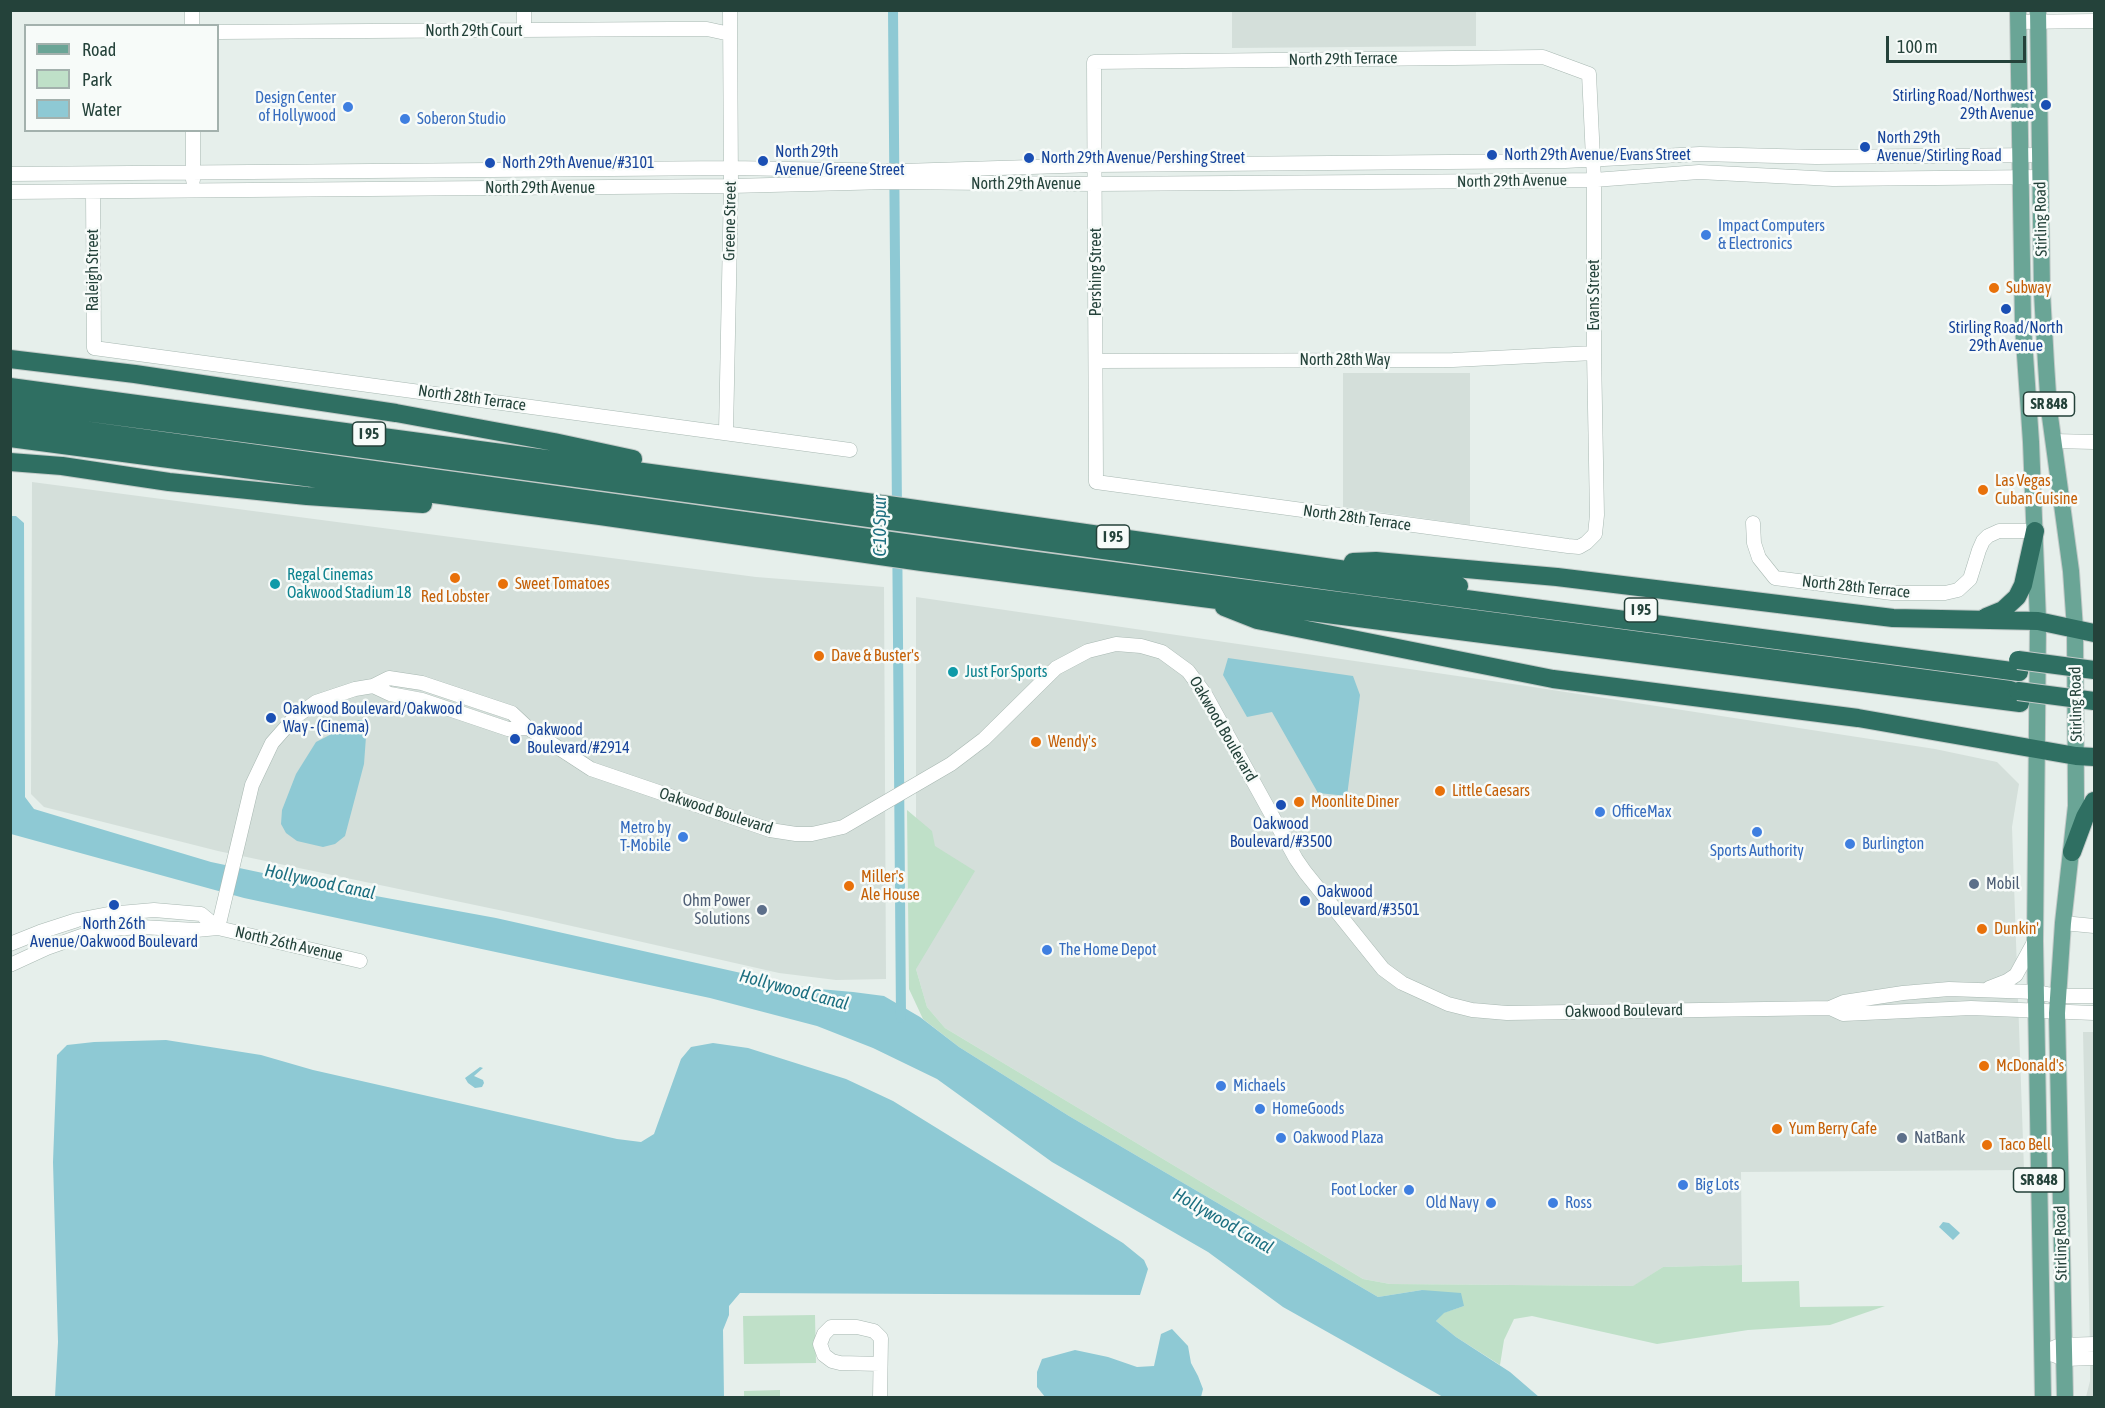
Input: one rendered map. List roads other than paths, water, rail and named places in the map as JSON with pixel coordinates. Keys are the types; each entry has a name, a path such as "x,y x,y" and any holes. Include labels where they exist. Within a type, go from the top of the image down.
{"highway":[{"path":"10,359 135,374 396,413 554,442 703,473 727,484"},
{"name":"I 95","path":"10,387 727,484 921,518 1306,564 2018,666 2094,670"},
{"path":"10,402 875,511"},
{"path":"10,420 875,547 2019,697 2094,713"},
{"path":"10,438 600,516 875,547"},
{"path":"10,462 62,466 169,482 296,495 600,516"},
{"path":"921,518 2018,666 2094,682"},
{"path":"1970,620 1990,616 2003,610 2017,597 2023,585 2035,531"},
{"path":"921,553 1203,598 1570,647 2019,697 2094,701"},
{"path":"1306,564 1388,562 1557,577 1893,618 2038,621 2094,633"},
{"path":"1203,598 1257,620 1553,679 1858,718 2085,757"},
{"path":"2072,852 2085,817 2094,801"}],"main road":[{"name":"Stirling Road","path":"2018,16 2023,326 2031,442 2038,621 2035,992 2043,1398"},
{"name":"Stirling Road","path":"2039,16 2044,339 2049,409 2071,572 2085,757 2076,806 2063,923 2057,1005 2064,1398"}],"street":[{"path":"524,10 524,30"},
{"name":"Greene Street","path":"726,432 731,186 730,10"},
{"path":"2018,16 2094,21"},
{"name":"North 29th Court","path":"219,32 707,29 730,34"},
{"name":"North 29th Terrace","path":"1094,62 1544,57 1589,74"},
{"name":"Pershing Street","path":"1094,62 1096,482"},
{"name":"Evans Street","path":"1589,74 1594,180 1597,516"},
{"path":"193,132 194,191"},
{"name":"North 29th Avenue","path":"10,192 731,186 1095,165 1485,163 1700,154 1816,157 2040,155"},
{"name":"North 29th Avenue","path":"10,174 731,168 1095,184 1594,180 1699,172 1833,179 2041,177"},
{"name":"Raleigh Street","path":"93,192 94,348"},
{"name":"North 28th Terrace","path":"94,348 850,450"},
{"name":"North 28th Way","path":"1096,361 1453,360 1594,353"},
{"path":"2054,441 2094,442"},
{"name":"North 28th Terrace","path":"1096,482 1575,547 1586,543 1595,534 1597,516"},
{"name":"North 28th Terrace","path":"1753,523 1754,543 1759,558 1775,578 1892,594 1945,593 1958,590 1970,579 1979,550 1988,536 1999,531 2035,531"},
{"name":"Oakwood Boulevard","path":"218,928 252,785 272,743 294,718 316,702 355,689 373,686 389,678 422,683 512,713 528,728 591,769 770,830 796,834 823,832 843,827 889,802 951,764 984,739 1056,668 1088,651 1116,644 1141,646 1162,652 1188,670 1205,694 1296,859 1383,969 1402,983 1448,1004 1472,1010 1507,1013 1830,1008 1844,1002 1903,993 1949,989 1987,989 2035,992 2057,1005"},
{"name":"North 26th Avenue","path":"11,943 76,920 108,914 154,910 201,914 218,928"},
{"path":"2063,923 2094,926"},
{"name":"North 26th Avenue","path":"15,962 81,936 112,929 168,927 196,930 218,928 360,961"},
{"path":"1987,989 2016,975 2035,941"},
{"path":"11,943 15,962"},
{"path":"2057,1005 2094,996"},
{"path":"2057,1005 2094,1013"},
{"name":"Oakwood Boulevard","path":"1830,1008 1843,1014 1882,1014 1930,1009 2036,1010 2057,1005"},
{"path":"2063,1352 2094,1344"},
{"path":"2043,1351 2094,1358"},
{"path":"880,1364 880,1398"}],"water":[{"name":"Hollywood Canal","path":"10,516 16,516 24,523 25,797 34,809 211,862 343,890 496,918 808,988 884,996 920,1017 959,1047 1069,1116 1378,1297 1422,1290 1461,1293 1464,1306 1444,1313 1436,1321 1456,1337 1510,1372 1539,1397 1443,1397 1283,1307 1208,1252 1052,1162 937,1079 873,1048 817,1026 710,998 244,898 11,834"},
{"path":"1228,658 1353,676 1360,695 1347,796 1318,793 1272,712 1247,717 1223,675"},
{"path":"359,720 365,720 367,723 364,764 345,836 335,844 323,847 297,841 286,833 281,824 282,810 296,774 316,742"},
{"path":"166,1040 261,1055 313,1070 617,1139 641,1142 654,1134 681,1059 691,1047 713,1043 748,1048 846,1079 893,1101 1123,1243 1144,1260 1148,1269 1140,1295 740,1293 729,1306 729,1315 723,1330 724,1397 55,1397 58,1342 53,1162 57,1055 67,1045"},
{"path":"480,1067 483,1068 474,1076 483,1080 484,1083 482,1087 475,1088 465,1078"},
{"path":"1943,1222 1949,1223 1960,1233 1953,1240 1939,1227"},
{"path":"1172,1329 1188,1346 1191,1363 1203,1389 1201,1397 1045,1397 1037,1387 1037,1372 1042,1359 1075,1350 1108,1357 1137,1367 1154,1366 1161,1334"}],"waterway":[{"name":"C-10 Spur","path":"893,10 901,1018"}],"place":[{"name":"Stirling Road/Northwest 29th Avenue","path":"2046,105"},
{"name":"Design Center of Hollywood","path":"348,107"},
{"name":"Soberon Studio","path":"405,119"},
{"name":"North 29th Avenue/Stirling Road","path":"1865,147"},
{"name":"North 29th Avenue/Evans Street","path":"1492,155"},
{"name":"North 29th Avenue/Pershing Street","path":"1029,158"},
{"name":"North 29th Avenue/Greene Street","path":"763,161"},
{"name":"North 29th Avenue/#3101","path":"490,163"},
{"name":"Impact Computers & Electronics","path":"1706,235"},
{"name":"Subway","path":"1994,288"},
{"name":"Stirling Road/North 29th Avenue","path":"2006,309"},
{"name":"Las Vegas Cuban Cuisine","path":"1983,490"},
{"name":"Red Lobster","path":"455,578"},
{"name":"Regal Cinemas Oakwood Stadium 18","path":"275,584"},
{"name":"Sweet Tomatoes","path":"503,584"},
{"name":"Dave & Buster's","path":"819,656"},
{"name":"Just For Sports","path":"953,672"},
{"name":"Oakwood Boulevard/Oakwood Way - (Cinema)","path":"271,718"},
{"name":"Oakwood Boulevard/#2914","path":"515,739"},
{"name":"Wendy's","path":"1036,742"},
{"name":"Little Caesars","path":"1440,791"},
{"name":"Moonlite Diner","path":"1299,802"},
{"name":"Oakwood Boulevard/#3500","path":"1281,805"},
{"name":"OfficeMax","path":"1600,812"},
{"name":"Sports Authority","path":"1757,832"},
{"name":"Metro by T-Mobile","path":"683,837"},
{"name":"Burlington","path":"1850,844"},
{"name":"Mobil","path":"1974,884"},
{"name":"Miller's Ale House","path":"849,886"},
{"name":"Oakwood Boulevard/#3501","path":"1305,901"},
{"name":"North 26th Avenue/Oakwood Boulevard","path":"114,905"},
{"name":"Ohm Power Solutions","path":"762,910"},
{"name":"Dunkin'","path":"1982,929"},
{"name":"The Home Depot","path":"1047,950"},
{"name":"McDonald's","path":"1984,1066"},
{"name":"Michaels","path":"1221,1086"},
{"name":"HomeGoods","path":"1260,1109"},
{"name":"Yum Berry Cafe","path":"1777,1129"},
{"name":"Oakwood Plaza","path":"1281,1138"},
{"name":"NatBank","path":"1902,1138"},
{"name":"Taco Bell","path":"1987,1145"},
{"name":"Big Lots","path":"1683,1185"},
{"name":"Foot Locker","path":"1409,1190"},
{"name":"Old Navy","path":"1491,1203"},
{"name":"Ross","path":"1553,1203"}]}
